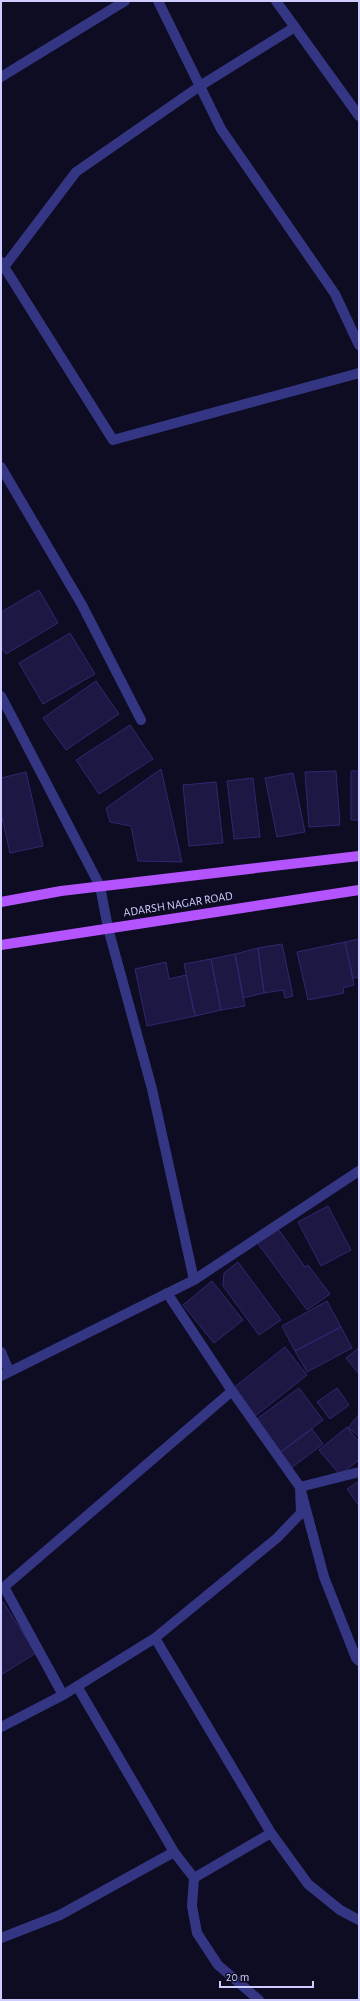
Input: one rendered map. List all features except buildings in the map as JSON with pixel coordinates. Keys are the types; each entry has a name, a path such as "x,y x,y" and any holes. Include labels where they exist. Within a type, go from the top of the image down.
{"main road":[{"name":"ADARSH NAGAR ROAD","path":"1,902 100,886 359,856"},
{"name":"ADARSH NAGAR ROAD","path":"1,945 359,890"}],"street":[{"path":"1,77 125,1"},
{"path":"158,1 221,128 336,294 359,345"},
{"path":"276,1 359,116"},
{"path":"295,27 200,86 76,172 3,264 113,440 359,373"},
{"path":"1,467 82,605 141,720"},
{"path":"1,696 100,886 108,928 152,1089 194,1280"},
{"path":"1,1352 5,1374 194,1280 359,1171"},
{"path":"168,1293 232,1391 300,1487 324,1577 345,1632 356,1658 359,1661"},
{"path":"63,1695 3,1588 232,1391"},
{"path":"300,1487 359,1472"},
{"path":"1,1727 63,1695 155,1638 277,1538 301,1513 300,1487"},
{"path":"155,1638 271,1833 308,1884 340,1910 359,1920"},
{"path":"77,1686 174,1852 194,1878 192,1906 197,1933 218,1965 258,2000"},
{"path":"194,1878 271,1833"},
{"path":"1,1938 60,1915 174,1852"}]}
